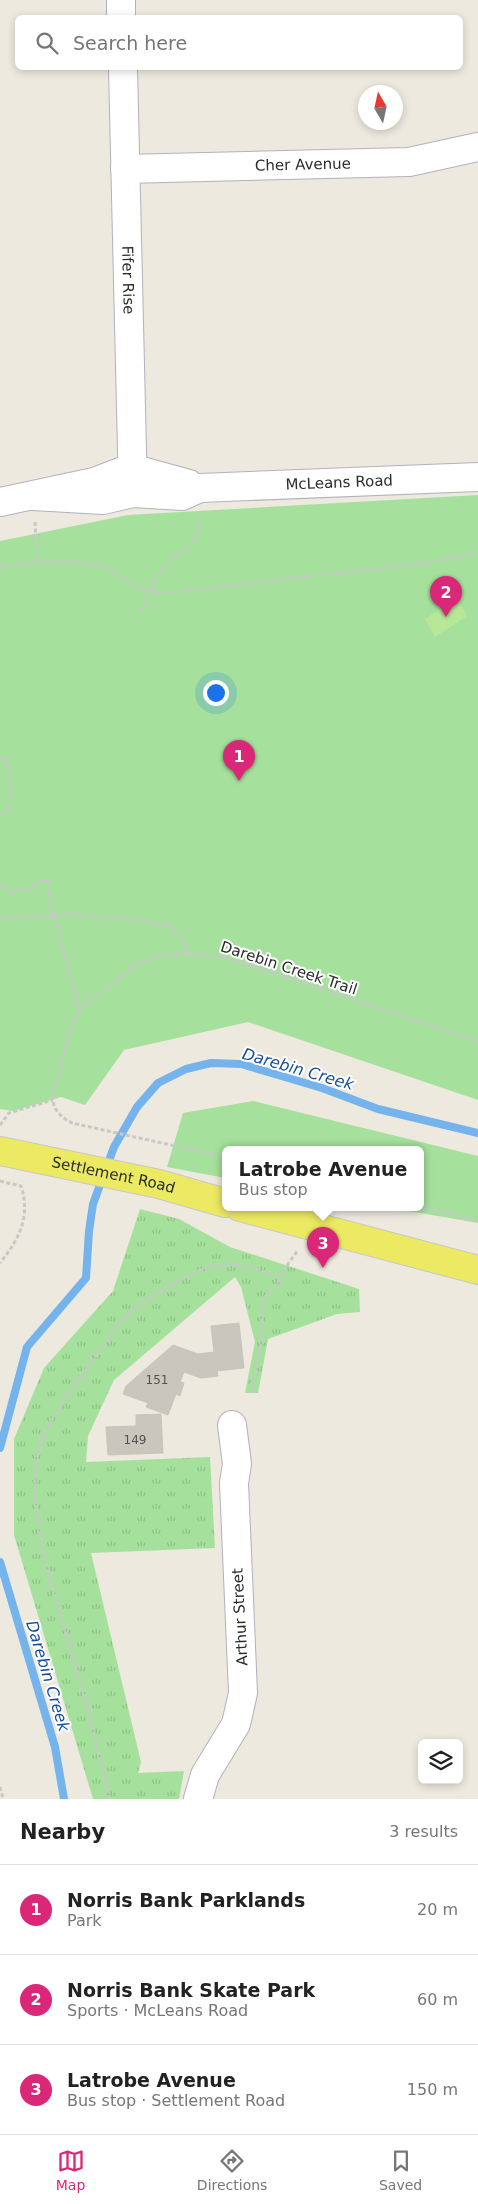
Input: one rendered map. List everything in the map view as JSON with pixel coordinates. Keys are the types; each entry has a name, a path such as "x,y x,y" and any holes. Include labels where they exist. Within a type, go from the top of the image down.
{"main road":[{"name":"Settlement Road","path":"0,1151 159,1184 222,1202"},
{"path":"254,1211 478,1270"}],"street":[{"path":"121,0 121,15"},
{"name":"Fifer Rise","path":"123,70 132,481"},
{"name":"Cher Avenue","path":"125,169 409,162 478,147"},
{"name":"McLeans Road","path":"0,502 94,482 119,472 132,481 182,496 200,488 478,477"},
{"name":"Arthur Street","path":"198,1799 205,1775 236,1724 243,1693 234,1484 237,1464 232,1424"}],"path":[{"path":"141,611 149,592 164,567 195,540 199,532 200,488"},
{"path":"34,496 37,563"},
{"path":"0,566 37,563 82,563 109,568 125,580 149,592 165,593 432,562 478,552"},
{"path":"0,759 6,757 12,800 8,811 0,816"},
{"path":"0,885 11,892 22,890 47,879 51,906 79,1010 55,1086 53,1100 62,1118 72,1123 222,1156"},
{"path":"0,919 69,914 129,919 168,925 181,936 188,953"},
{"name":"Darebin Creek Trail","path":"79,1010 134,967 154,959 188,953 210,954 478,1041"},
{"path":"0,1125 8,1113 53,1100"},
{"path":"0,1181 21,1186 25,1199 24,1216 16,1243 0,1263"},
{"path":"424,1208 478,1221"},
{"path":"252,1393 262,1336 262,1306 264,1298 283,1276 288,1264 315,1228"},
{"path":"109,1799 78,1674 46,1567 37,1513 35,1480 38,1453 46,1431 122,1320 149,1298 205,1268 222,1264 283,1276"},
{"path":"0,1787 2,1799"}],"green space":[{"path":"478,495 478,1100 248,1022 124,1050 85,1105 61,1097 13,1111 0,1109 0,541 128,515"},
{"path":"457,598 467,616 435,637 425,619"},
{"path":"253,1101 478,1156 478,1223 409,1211 424,1211 424,1146 222,1146 222,1177 167,1167 183,1113"},
{"path":"140,1209 179,1219 230,1247 359,1289 360,1312 337,1314 268,1339 258,1393 245,1393 255,1342 241,1287 235,1277 114,1380 88,1436 86,1462 210,1457 215,1548 91,1553 141,1762 138,1773 184,1771 179,1799 93,1799 14,1535 14,1439 44,1368 113,1291"}],"building":[{"path":"239,1323 244,1368 217,1371 218,1376 201,1378 198,1354 214,1352 211,1326"},
{"path":"173,1345 198,1354 201,1378 184,1372 180,1382 184,1383 180,1396 176,1394 168,1415 146,1407 148,1403 123,1394 126,1386"},
{"path":"161,1414 163,1453 108,1455 106,1427 136,1426 136,1415"}],"waterway":[{"name":"Darebin Creek","path":"0,1448 27,1347 86,1278 93,1204 114,1147 137,1107 158,1083 186,1069 211,1063 241,1064 322,1088 378,1109 478,1133"},
{"name":"Darebin Creek","path":"0,1562 55,1747 64,1799"}],"place":[{"name":"Norris Bank Skate Park","path":"446,617"},
{"name":"Norris Bank Parklands","path":"239,781"},
{"name":"Latrobe Avenue","path":"323,1268"}]}
